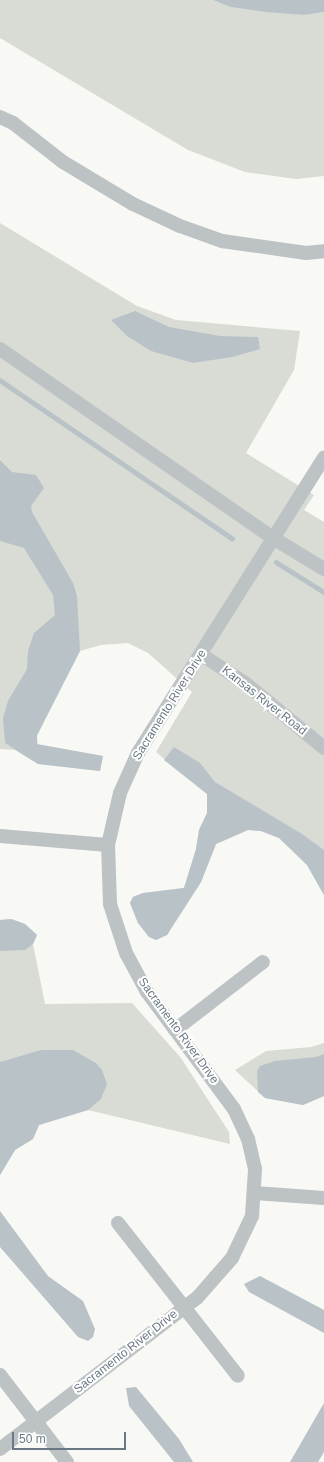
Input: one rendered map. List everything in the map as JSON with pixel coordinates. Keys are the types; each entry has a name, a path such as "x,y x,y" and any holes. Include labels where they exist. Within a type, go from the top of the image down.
{"street":[{"path":"0,117 14,123 70,166 133,204 180,226 222,241 300,252 324,251"},
{"path":"0,348 273,538 324,569"},
{"name":"Sacramento River Drive","path":"0,1449 185,1307 209,1286 232,1258 247,1230 255,1194 252,1154 242,1124 221,1090 147,992 126,953 114,922 108,885 108,845 120,793 138,753 202,655 273,538 324,458"},
{"name":"Kansas River Road","path":"202,655 245,683 324,748"},
{"path":"0,836 108,845"},
{"path":"175,1030 263,962"},
{"path":"255,1194 324,1198"},
{"path":"118,1223 238,1376"},
{"path":"0,1375 67,1462"}],"shaded area":[{"path":"0,0 213,0 230,7 304,15 324,12 324,176 296,179 245,172 188,150 0,38"},
{"path":"213,0 324,0 324,12 304,15 266,12 230,7"},
{"path":"0,223 137,306 176,320 300,331 294,370 246,453 314,495 304,510 324,522 324,895 307,865 279,838 261,831 248,830 216,844 201,882 167,935 156,940 149,937 138,923 130,903 133,897 143,893 184,888 196,849 199,830 207,813 207,794 156,752 192,692 148,653 128,643 101,645 80,651 37,736 38,745 103,756 100,771 38,764 15,750 0,749"},
{"path":"135,311 169,327 220,336 258,337 260,349 232,357 193,363 151,351 127,336 111,320"},
{"path":"0,460 12,472 36,475 44,488 31,506 32,512 73,583 77,596 80,651 37,735 37,744 103,756 100,771 38,764 5,743 3,718 8,701 27,669 28,651 34,633 55,615 53,595 24,548 0,541"},
{"path":"174,747 200,763 215,782 302,834 324,850 324,895 307,865 279,838 261,831 248,830 216,844 201,882 167,935 156,940 149,937 138,923 130,903 133,897 143,893 184,888 196,849 199,830 207,813 207,794 164,760"},
{"path":"11,919 25,924 37,935 33,944 45,1004 132,1003 181,1058 229,1132 230,1144 88,1110 39,1125 33,1139 15,1150 0,1175 0,920"},
{"path":"11,919 25,924 37,935 33,944 25,950 0,951 0,920"},
{"path":"324,1043 324,1096 303,1105 265,1098 235,1070 266,1051 311,1047"},
{"path":"41,1050 73,1050 96,1063 102,1070 107,1084 101,1099 88,1110 39,1125 33,1139 15,1150 0,1175 0,1062"},
{"path":"324,1054 324,1096 303,1105 265,1098 258,1092 257,1071 260,1066 275,1061 316,1057"},
{"path":"0,1211 48,1276 83,1301 95,1329 93,1337 88,1341 78,1337 0,1247"},
{"path":"260,1276 324,1310 324,1333 249,1292 244,1284"},
{"path":"136,1387 179,1439 193,1462 174,1462 129,1406 126,1388"},
{"path":"324,1403 324,1452 318,1462 290,1462"}],"waterway":[{"path":"0,380 232,538"},
{"path":"276,562 324,592"}]}
